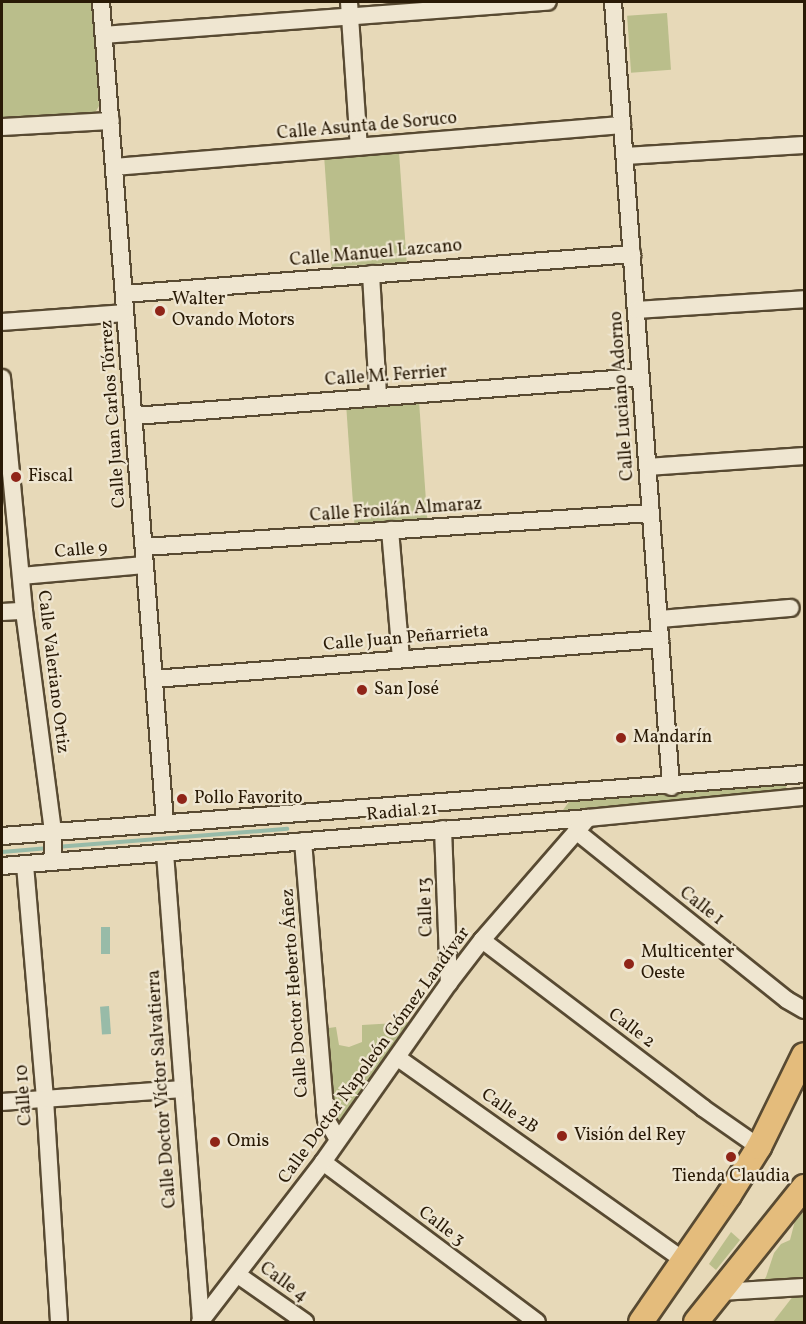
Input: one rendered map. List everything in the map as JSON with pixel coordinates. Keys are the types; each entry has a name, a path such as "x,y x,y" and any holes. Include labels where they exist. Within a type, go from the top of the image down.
{"highway":[{"path":"641,1323 685,1261 759,1147 804,1055"},
{"path":"696,1323 803,1189"}],"street":[{"name":"Calle Juan Carlos Tórrez","path":"101,2 165,823"},
{"path":"104,35 350,9 548,2"},
{"name":"Calle Luciano Adorno","path":"613,2 671,787"},
{"path":"350,9 359,147"},
{"path":"2,128 111,121"},
{"name":"Calle Asunta de Soruco","path":"114,167 622,125"},
{"path":"625,156 804,145"},
{"name":"Calle Manuel Lazcano","path":"124,294 632,254"},
{"path":"371,274 378,397"},
{"path":"636,310 804,299"},
{"path":"2,322 126,313"},
{"name":"Calle M. Ferrier","path":"134,416 641,377"},
{"name":"Calle Valeriano Ortiz","path":"2,378 24,611 53,848"},
{"path":"648,467 804,456"},
{"name":"Calle Froilán Almaraz","path":"144,547 651,513"},
{"path":"390,530 401,658"},
{"name":"Calle 9","path":"21,576 145,566"},
{"path":"659,619 791,608"},
{"path":"2,612 24,611"},
{"name":"Calle Juan Peñarrieta","path":"154,680 401,658 660,639"},
{"path":"802,775 802,797"},
{"name":"Radial 21","path":"2,837 53,848 165,853 231,832 802,775"},
{"name":"Radial 21","path":"2,866 25,864 53,848 165,823 303,841 588,818 802,797"},
{"name":"Calle Doctor Napoleón Gómez Landívar","path":"200,1322 322,1162 482,940 588,818"},
{"name":"Calle 13","path":"443,829 449,983"},
{"name":"Calle 1","path":"576,831 787,1000 804,1010"},
{"name":"Calle Doctor Heberto Áñez","path":"303,841 325,1111 326,1119 338,1140"},
{"name":"Calle Doctor Víctor Salvatierra","path":"165,853 200,1322"},
{"name":"Calle 10","path":"25,864 45,1099 59,1323"},
{"name":"Calle 2","path":"482,940 703,1108 759,1147"},
{"name":"Calle 2B","path":"398,1058 685,1261"},
{"path":"2,1102 182,1089"},
{"name":"Calle 3","path":"322,1162 537,1323"},
{"name":"Calle 4","path":"238,1275 305,1323"},
{"path":"720,1292 804,1287"}],"shaded area":[{"path":"2,2 93,2 99,106 96,111 86,117 2,123"},
{"path":"667,13 671,70 631,73 627,16"},
{"path":"399,152 407,262 332,267 324,157"},
{"path":"419,401 427,520 354,525 346,406"},
{"path":"785,782 787,791 565,813 563,810 571,799"},
{"path":"101,927 110,927 110,954 101,954"},
{"path":"109,1006 111,1034 102,1035 100,1007"},
{"path":"413,1022 343,1120 332,1122 322,1029 336,1027 339,1045 349,1047 362,1042 362,1025"},
{"path":"804,1199 804,1281 787,1279 784,1283 759,1286 766,1277 774,1253 781,1244 790,1240 797,1213"},
{"path":"731,1232 740,1240 716,1270 709,1264"},
{"path":"794,1295 804,1295 804,1322 773,1322"}],"waterway":[{"path":"56,847 287,829"},
{"path":"2,852 49,848"}],"place":[{"name":"Walter Ovando Motors","path":"160,311"},
{"name":"Fiscal","path":"16,477"},
{"name":"San José","path":"362,690"},
{"name":"Mandarín","path":"621,738"},
{"name":"Pollo Favorito","path":"182,799"},
{"name":"Multicenter Oeste","path":"629,964"},
{"name":"Visión del Rey","path":"562,1136"},
{"name":"Omis","path":"215,1142"},
{"name":"Tienda Claudia","path":"731,1157"}]}
